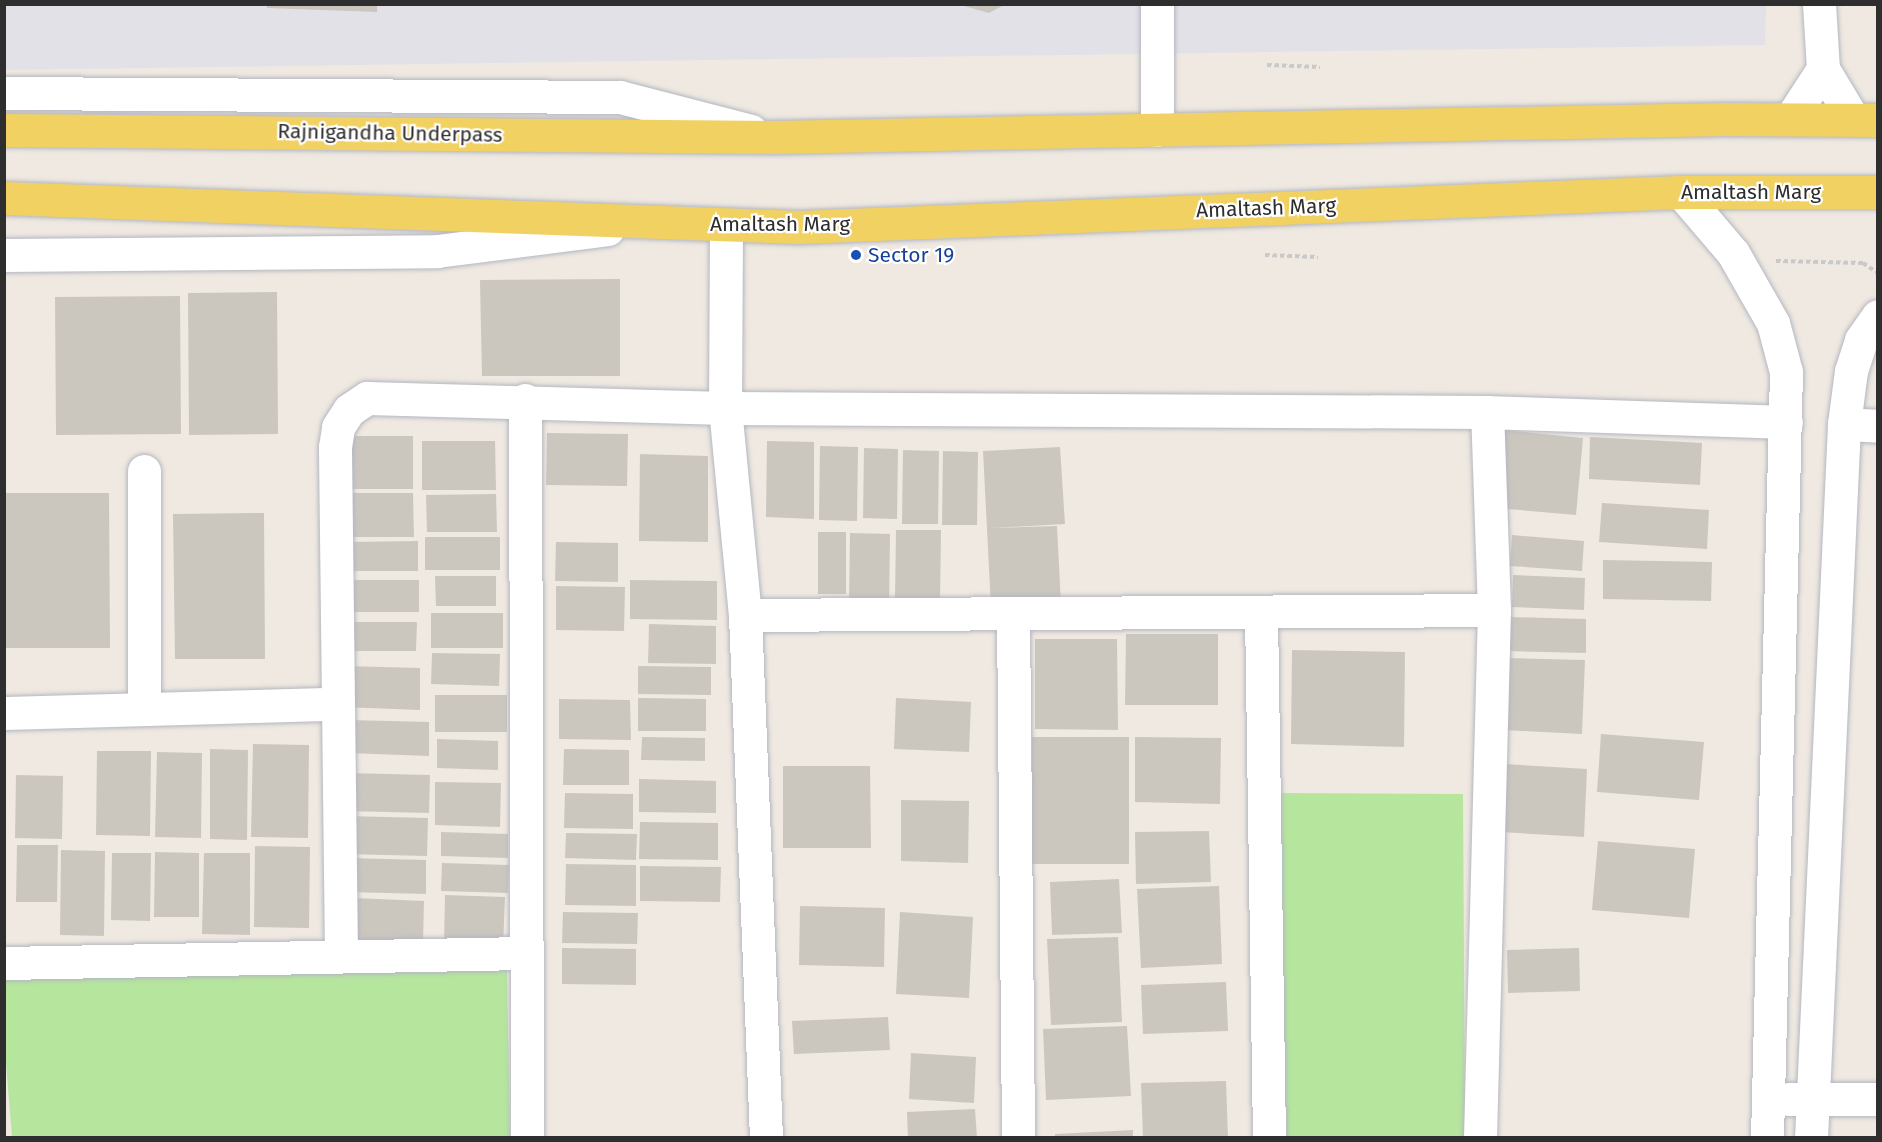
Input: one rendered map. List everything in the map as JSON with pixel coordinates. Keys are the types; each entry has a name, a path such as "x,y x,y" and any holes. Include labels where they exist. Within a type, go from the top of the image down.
{"main road":[{"path":"775,137 1791,118 1865,119"},
{"name":"Rajnigandha Underpass","path":"4,130 775,137"},
{"name":"Amaltash Marg","path":"654,223 799,227 1681,192 1878,192"},
{"path":"4,198 654,223"}],"street":[{"path":"1157,4 1157,130"},
{"path":"1819,4 1823,69 1865,119"},
{"path":"1791,118 1823,69"},
{"path":"4,93 620,97 775,137"},
{"path":"1681,192 1733,253 1773,323 1786,372 1767,1137"},
{"path":"4,255 437,251 654,223"},
{"path":"726,225 725,408 745,615 766,1137"},
{"path":"1811,1137 1844,424 1851,371 1861,340 1878,316"},
{"path":"341,956 334,447 338,428 349,410 367,398 525,400 725,408 1487,412 1786,422"},
{"path":"525,400 527,1137"},
{"path":"1480,1137 1494,610 1487,412"},
{"path":"1844,424 1878,426"},
{"path":"144,471 144,709"},
{"path":"745,615 1494,610"},
{"path":"1261,612 1269,1137"},
{"path":"1013,613 1018,1137"},
{"path":"4,713 336,704"},
{"path":"4,963 525,953"},
{"path":"1768,1099 1878,1099"}],"path":[{"path":"1267,65 1320,67"},
{"path":"1265,255 1318,257"},
{"path":"1748,280 1769,260 1863,263 1878,273"}],"shaded area":[{"path":"4,5 1766,5 1765,45 5,70"}],"green space":[{"path":"1281,793 1463,794 1465,1137 1282,1137"},
{"path":"507,970 510,1137 12,1137 5,1051 4,979"}],"building":[{"path":"267,4 377,4 377,12 267,8"},
{"path":"957,4 1006,4 989,13"},
{"path":"620,279 620,376 482,376 480,280"},
{"path":"277,292 278,434 189,435 188,293"},
{"path":"180,296 181,434 56,435 55,297"},
{"path":"1505,430 1583,438 1576,515 1497,508"},
{"path":"547,433 628,434 627,486 546,485"},
{"path":"344,436 413,436 413,489 345,489"},
{"path":"1590,437 1702,443 1700,485 1589,479"},
{"path":"422,441 495,441 496,490 422,490"},
{"path":"767,441 814,442 814,519 766,517"},
{"path":"820,446 858,447 857,521 819,520"},
{"path":"1060,447 1065,524 991,528 1057,526 1061,605 991,608 983,451"},
{"path":"864,448 898,449 897,519 863,518"},
{"path":"903,450 939,451 938,524 902,524"},
{"path":"943,451 978,452 977,525 942,525"},
{"path":"640,454 708,456 708,542 639,541"},
{"path":"4,493 109,493 110,648 4,648"},
{"path":"345,493 413,493 414,537 345,537"},
{"path":"496,494 497,532 427,532 426,495"},
{"path":"1602,503 1709,510 1707,549 1599,542"},
{"path":"264,513 265,659 175,659 173,514"},
{"path":"896,530 941,530 940,600 895,599"},
{"path":"818,532 846,532 846,594 818,594"},
{"path":"850,533 890,534 889,610 849,609"},
{"path":"1512,535 1584,541 1582,571 1510,566"},
{"path":"425,537 500,537 500,570 425,570"},
{"path":"418,541 418,571 348,571 348,542"},
{"path":"556,542 618,543 618,582 555,581"},
{"path":"1603,560 1712,562 1711,601 1603,599"},
{"path":"1513,575 1585,578 1584,610 1512,607"},
{"path":"435,576 496,576 496,606 436,606"},
{"path":"348,580 419,580 419,612 348,612"},
{"path":"630,580 717,581 717,620 630,619"},
{"path":"556,586 625,587 624,631 556,630"},
{"path":"431,613 503,613 503,648 431,648"},
{"path":"1510,617 1586,619 1586,653 1508,651"},
{"path":"352,622 417,622 416,651 352,651"},
{"path":"649,624 716,626 716,664 648,663"},
{"path":"1126,634 1218,634 1218,705 1125,705"},
{"path":"1035,639 1117,639 1118,730 1035,729"},
{"path":"1292,650 1405,652 1404,747 1291,744"},
{"path":"432,653 500,654 499,686 431,684"},
{"path":"1507,658 1585,660 1582,734 1504,730"},
{"path":"343,666 420,668 420,710 342,707"},
{"path":"638,666 711,667 711,695 638,694"},
{"path":"435,695 507,695 507,732 435,732"},
{"path":"638,698 706,699 706,731 638,731"},
{"path":"896,698 971,702 969,752 894,749"},
{"path":"559,699 630,700 631,740 559,739"},
{"path":"348,720 429,722 429,756 347,753"},
{"path":"1601,734 1704,742 1699,800 1597,792"},
{"path":"642,737 705,738 705,761 641,760"},
{"path":"1032,737 1129,737 1129,864 1032,864"},
{"path":"1135,737 1221,738 1220,804 1135,802"},
{"path":"437,739 498,741 498,770 437,768"},
{"path":"253,744 309,745 308,838 251,837"},
{"path":"210,749 248,750 247,840 210,839"},
{"path":"564,749 629,750 629,785 563,785"},
{"path":"97,751 151,751 150,836 96,835"},
{"path":"157,752 202,753 201,838 155,837"},
{"path":"1505,764 1587,769 1584,837 1500,832"},
{"path":"783,766 870,766 871,848 783,848"},
{"path":"346,773 430,775 429,813 346,811"},
{"path":"16,775 63,776 62,839 15,838"},
{"path":"639,779 716,781 716,813 639,812"},
{"path":"435,782 501,783 500,827 435,825"},
{"path":"565,793 633,794 633,829 564,828"},
{"path":"901,800 969,801 968,863 901,861"},
{"path":"345,816 428,818 427,856 345,854"},
{"path":"640,822 718,823 718,860 639,859"},
{"path":"1209,831 1211,882 1136,884 1135,832"},
{"path":"441,832 508,834 508,858 441,856"},
{"path":"566,833 637,834 636,860 565,858"},
{"path":"1598,841 1695,849 1689,918 1592,910"},
{"path":"17,845 58,845 57,902 16,902"},
{"path":"255,846 310,847 309,928 254,927"},
{"path":"61,850 105,851 104,936 60,935"},
{"path":"155,852 199,853 199,917 154,917"},
{"path":"112,853 151,853 150,921 111,920"},
{"path":"204,853 250,853 250,935 202,934"},
{"path":"349,858 426,860 426,894 348,892"},
{"path":"442,863 509,865 508,893 441,891"},
{"path":"566,864 636,865 636,906 565,905"},
{"path":"640,866 721,867 720,902 640,901"},
{"path":"1119,879 1122,933 1052,935 1050,882"},
{"path":"1219,886 1222,964 1141,968 1137,889"},
{"path":"445,895 505,897 503,947 444,946"},
{"path":"354,898 424,901 423,942 353,940"},
{"path":"800,906 885,908 884,967 799,965"},
{"path":"563,912 638,913 637,944 562,943"},
{"path":"900,912 973,917 969,998 896,994"},
{"path":"1118,937 1122,1022 1051,1025 1047,939"},
{"path":"562,948 636,949 636,985 562,984"},
{"path":"1579,948 1580,991 1508,993 1507,950"},
{"path":"1226,982 1228,1031 1143,1034 1141,985"},
{"path":"888,1017 890,1050 794,1054 792,1021"},
{"path":"1127,1026 1131,1096 1046,1100 1043,1029"},
{"path":"911,1053 976,1057 974,1103 909,1099"},
{"path":"1226,1081 1228,1138 1143,1138 1141,1083"},
{"path":"975,1109 977,1138 908,1138 907,1112"},
{"path":"1133,1130 1133,1138 1055,1138 1055,1134"}],"place":[{"name":"Sector 19","path":"856,255"}]}
